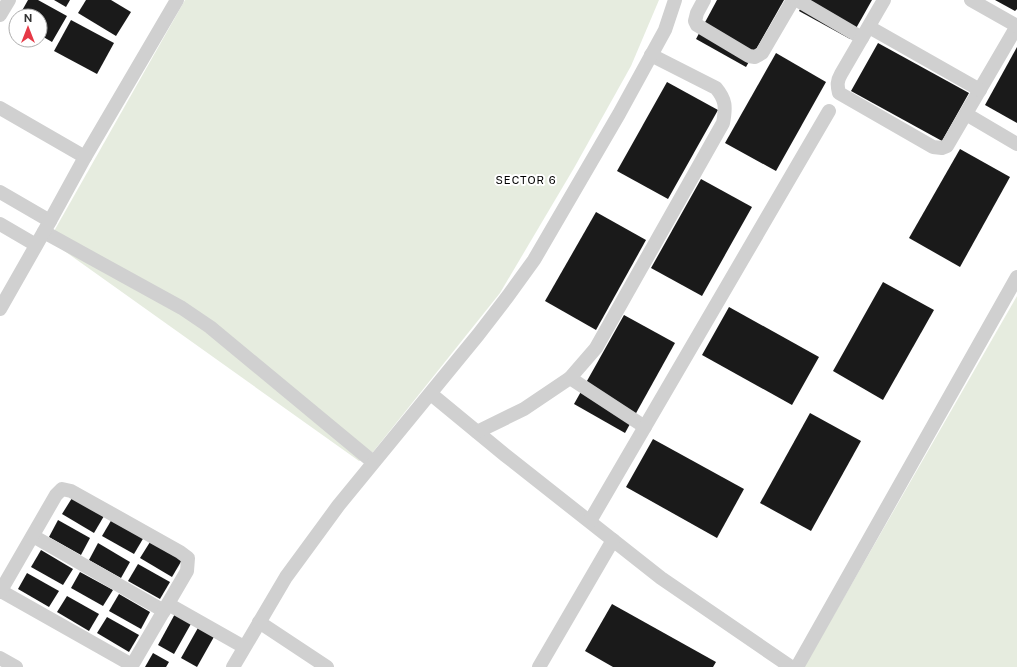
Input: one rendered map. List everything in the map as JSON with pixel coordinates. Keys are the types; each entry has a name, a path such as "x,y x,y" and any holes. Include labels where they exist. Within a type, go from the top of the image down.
{"street":[{"path":"0,15 9,0"},
{"path":"0,309 85,157 177,0"},
{"path":"233,667 286,577 338,506 431,394 508,296 534,260 619,114 651,55 664,30 675,0"},
{"path":"704,0 697,13 695,21 697,25 749,56 756,57 762,53 793,0"},
{"path":"797,0 865,32 980,90"},
{"path":"884,0 837,81 839,93 933,147 942,148 947,146 1017,26 971,0"},
{"path":"477,432 524,409 570,378 596,348 723,123 725,108 723,96 716,88 651,55"},
{"path":"0,108 85,157"},
{"path":"590,521 829,111"},
{"path":"966,114 1017,144"},
{"path":"0,192 47,226 182,308 210,327 373,462"},
{"path":"0,224 36,245"},
{"path":"797,667 1017,277"},
{"path":"570,378 645,427"},
{"path":"431,394 505,455 661,578 791,667"},
{"path":"62,489 71,490 188,558 187,571 132,666 0,591 56,495 62,489"},
{"path":"32,536 244,647"},
{"path":"539,667 613,540"},
{"path":"259,622 327,667"},
{"path":"0,658 16,667"}],"shaded area":[{"path":"185,0 659,0 631,66 574,168 500,293 369,457 359,461 49,240"},
{"path":"1017,296 1017,667 804,667"}],"building":[{"path":"28,0 38,0 67,16 52,42 48,40 48,8 24,8"},
{"path":"54,0 70,0 66,7"},
{"path":"86,0 111,0 131,12 116,36 78,13"},
{"path":"717,0 784,0 746,67 696,39"},
{"path":"805,0 872,0 850,39 799,11"},
{"path":"995,0 1017,0 1017,9 1015,11"},
{"path":"71,20 114,43 97,74 54,51"},
{"path":"878,43 969,93 942,141 851,91"},
{"path":"1017,47 1017,123 985,105"},
{"path":"776,53 826,82 776,171 725,143"},
{"path":"667,82 718,110 668,199 617,171"},
{"path":"960,149 1010,177 960,267 909,238"},
{"path":"701,179 752,207 702,296 651,268"},
{"path":"596,212 646,240 596,330 545,301"},
{"path":"883,282 934,310 883,400 833,371"},
{"path":"729,307 819,357 792,405 702,355"},
{"path":"624,315 675,343 625,433 574,404"},
{"path":"810,413 861,441 811,531 760,503"},
{"path":"653,439 744,489 717,538 626,487"},
{"path":"72,498 104,516 94,533 62,514"},
{"path":"112,519 144,537 134,554 102,536"},
{"path":"58,520 90,538 81,555 49,537"},
{"path":"150,542 182,560 172,577 140,558"},
{"path":"98,543 130,562 121,578 89,560"},
{"path":"41,550 73,569 63,585 31,567"},
{"path":"138,564 170,582 160,599 128,581"},
{"path":"80,572 113,590 103,606 71,588"},
{"path":"27,573 59,591 49,607 18,589"},
{"path":"119,594 150,612 141,629 109,611"},
{"path":"67,596 99,614 89,631 57,612"},
{"path":"612,604 716,662 713,667 613,667 585,651"},
{"path":"176,612 192,622 174,654 158,645"},
{"path":"107,617 139,635 129,652 97,633"},
{"path":"199,626 215,635 197,667 181,658"},
{"path":"153,653 169,662 166,667 145,667"}],"district":[{"name":"SECTOR 6","path":"526,180"}]}
